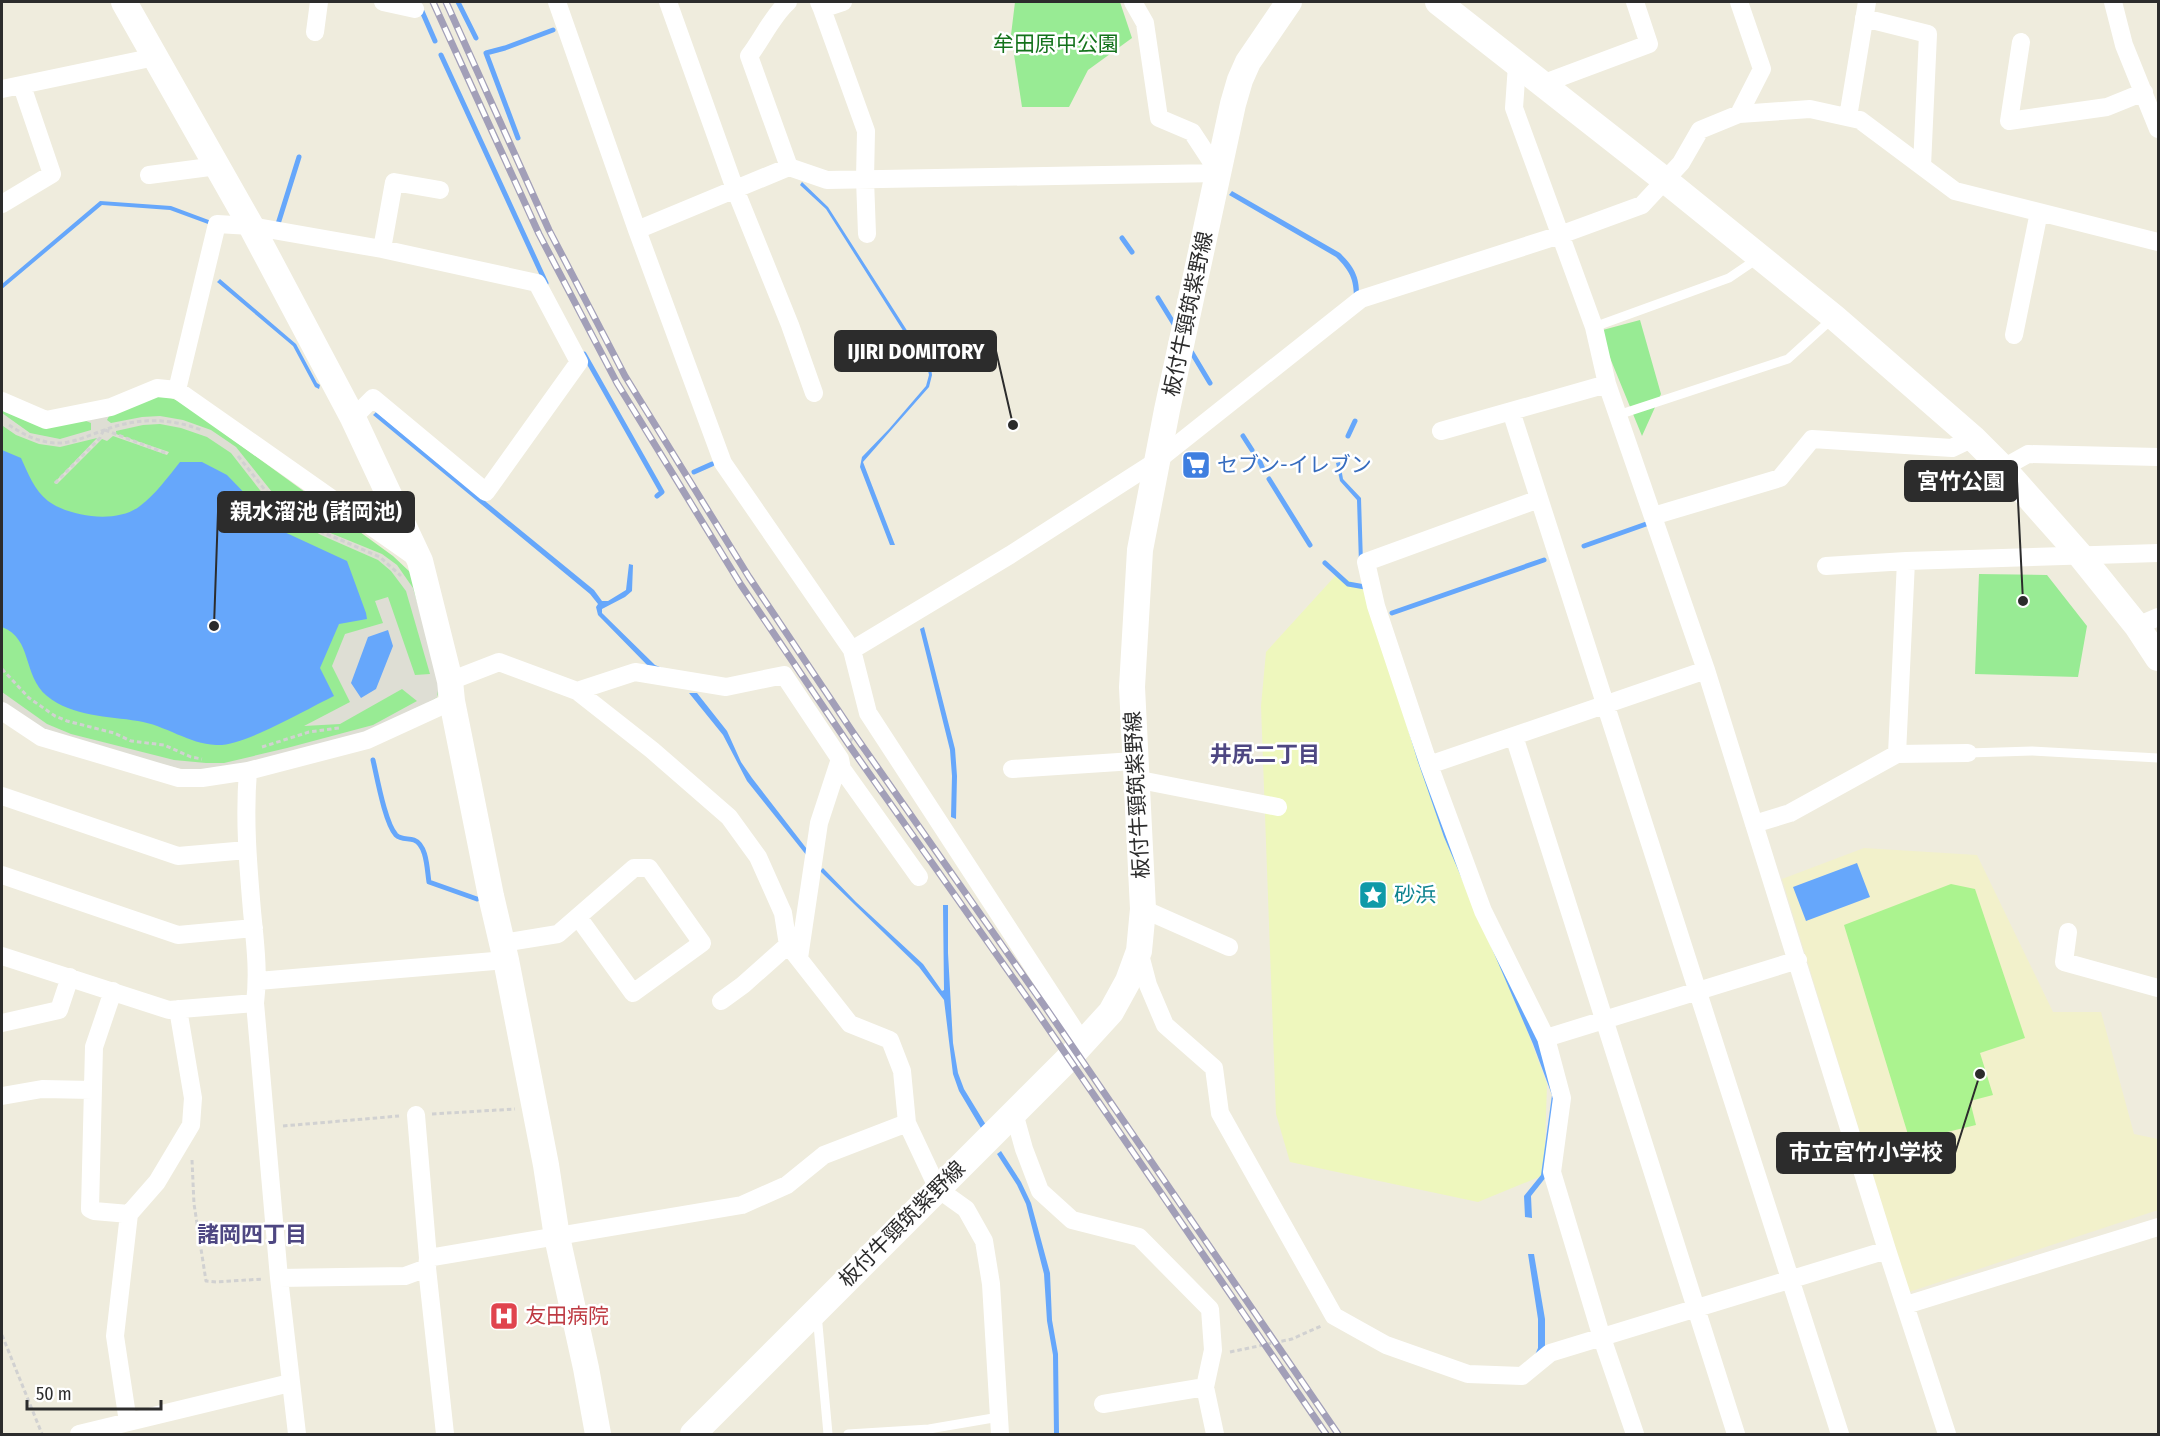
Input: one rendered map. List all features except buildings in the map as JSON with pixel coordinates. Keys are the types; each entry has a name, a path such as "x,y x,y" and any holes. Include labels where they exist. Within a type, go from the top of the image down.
{"street":[{"path":"124,2 251,226 353,418 413,571 451,691 491,896 505,952 546,1166 557,1238 598,1434"},
{"path":"315,32 319,2"},
{"path":"382,2 415,9"},
{"path":"557,2 637,230 723,463 852,650 868,713 1083,1043"},
{"path":"668,2 735,189 790,325 814,393"},
{"path":"788,2 778,10 765,34 749,56 789,167"},
{"path":"843,2 820,5 866,131 867,234"},
{"path":"1133,2 1145,23 1159,118 1192,132 1219,173"},
{"path":"1438,2 1666,181 1833,317 1973,438 2003,468 2080,555 2148,621 2158,658"},
{"path":"1542,84 1649,44 1635,2"},
{"path":"1738,114 1762,69 1739,2"},
{"path":"2113,2 2124,45 2158,129"},
{"name":"板付牛頸筑紫野線","path":"693,1434 1083,1043 1111,1012 1128,981 1139,951 1143,909 1132,687 1137,573 1144,525 1240,80 1248,62 1294,4"},
{"path":"1848,117 1866,10 1928,34 1922,166"},
{"path":"2021,42 2009,121 2107,107 2144,92"},
{"path":"2,86 22,86 155,57"},
{"path":"1517,65 1514,108 1594,327 1607,384 1706,670 1887,1250 1947,1434"},
{"path":"2,204 52,174 22,86"},
{"path":"852,650 1010,555 1158,460 1361,299 1560,235 1642,205 1681,163 1700,130 1738,114 1810,109 1860,120 1955,191 2158,242"},
{"path":"149,175 217,166"},
{"path":"637,230 789,167 826,180 1219,173"},
{"path":"382,249 394,182 440,190"},
{"path":"2014,335 2039,212"},
{"path":"177,390 217,224 251,226 382,249 537,283 579,362 486,492 373,398 353,418"},
{"path":"1441,431 1607,384"},
{"path":"2,401 46,420 111,407 157,388 177,390 413,571"},
{"path":"1511,411 1840,1434"},
{"path":"1653,516 1780,478 1812,439 1952,448 1973,438"},
{"path":"2003,468 2028,454 2158,457"},
{"path":"1539,499 1366,562 1376,606 1429,765 1483,911 1546,1038 1562,1098 1552,1172 1602,1338 1635,1434"},
{"path":"1826,566 1906,561 2158,554"},
{"path":"1897,754 1906,561"},
{"path":"2,711 41,736 179,778 202,778 248,771 367,740 499,662 577,692 652,750 729,817 758,857 783,913 794,951 850,1024 890,1040 902,1071 907,1123 938,1189 966,1209 984,1241 991,1284 999,1426"},
{"path":"1429,765 1706,670"},
{"path":"577,692 635,672 726,687 784,675 840,759 842,769 919,877"},
{"path":"1514,736 1736,1434"},
{"path":"1754,824 1790,813 1897,754 1968,753"},
{"path":"721,1001 794,951 819,823 840,759"},
{"path":"1012,769 1135,770 1278,807"},
{"path":"248,771 247,850 258,981 255,1003 279,1278 297,1434"},
{"path":"2,796 178,856 247,850"},
{"path":"258,981 505,952 558,934 634,868 649,868 702,943 633,993 578,917"},
{"path":"2,875 178,935 254,928"},
{"path":"1143,909 1229,947"},
{"path":"2068,932 2064,962 2158,988"},
{"path":"1139,951 1148,985 1166,1025 1214,1068 1220,1113 1335,1316 1386,1345 1468,1374 1522,1377 1550,1353 1887,1250"},
{"path":"2,956 169,1010 255,1003"},
{"path":"1546,1038 1798,960"},
{"path":"2,1023 59,1010 70,977"},
{"path":"113,992 94,1047 90,1209 129,1214"},
{"path":"128,1422 115,1336 129,1214 157,1182 191,1125 193,1098 178,1009"},
{"path":"2,1096 42,1089 93,1090"},
{"path":"1014,1113 1024,1149 1040,1191 1072,1220 1139,1237 1210,1309 1213,1350 1205,1387 1215,1434"},
{"path":"416,1115 445,1434"},
{"path":"279,1278 405,1276 428,1263 465,1250 557,1238 742,1205 787,1185 824,1155 907,1123"},
{"path":"1906,1305 2158,1227"},
{"path":"79,1434 290,1383"},
{"path":"1103,1404 1205,1387"}],"lane":[{"path":"1594,327 1729,278 1759,257"},
{"path":"1618,415 1788,360 1833,317"},
{"path":"1968,753 2032,751 2158,758"},
{"path":"817,1309 828,1434"},
{"path":"848,1434 999,1426"}],"path":[{"path":"97,411 105,430 168,454"},
{"path":"6,423 28,437 60,443 142,421 160,420 182,423 209,434"},
{"path":"56,483 105,430"},
{"path":"234,450 273,500 288,512 322,532 380,557 394,568 413,571"},
{"path":"2,669 29,698 67,722 114,733 131,741 164,745 191,757 212,758"},
{"path":"840,759 868,713"},
{"path":"259,748 309,732 334,728 344,729"},
{"path":"266,1128 416,1115 534,1108"},
{"path":"192,1159 194,1204 206,1281 279,1278"},
{"path":"1213,1350 1225,1353 1292,1339 1330,1321 1335,1316"},
{"path":"2,1335 42,1434"}],"shaded area":[{"path":"2,413 30,433 60,439 91,430 91,423 86,421 110,414 107,420 111,423 160,416 183,420 211,430 236,447 276,497 290,508 323,530 382,554 397,565 413,588 440,679 437,697 424,707 389,725 223,772 190,771 68,741 23,719 2,702 2,692 47,724 71,734 174,760 206,763 224,763 373,725 417,701 402,689 340,724 304,726 350,702 332,666 345,634 383,623 375,601 388,597 415,675 430,674 406,591 391,571 378,560 321,535 286,515 270,503 231,453 207,437 160,424 116,431 116,434 169,452 167,455 113,436 107,441 102,439 57,484 54,483 97,438 60,447 39,444 16,435 3,426"},
{"path":"1864,848 1977,855 2053,1012 2101,1012 2134,1134 2158,1139 2158,1210 1909,1292 1782,879"}],"green space":[{"name":"牟田原中公園","path":"1015,2 1120,2 1132,38 1088,70 1069,107 1022,107 1011,35"},
{"path":"1640,320 1661,394 1642,436 1599,331"},
{"path":"161,394 181,402 393,556 411,573 440,688 437,697 406,718 223,772 68,741 2,702 2,407 49,427"},
{"path":"1979,574 2047,575 2087,626 2078,677 1975,674"},
{"path":"1951,884 1975,889 2025,1038 1980,1053 1993,1095 1970,1101 1976,1125 1910,1141 1844,925"}],"sand":[{"name":"砂浜","path":"1337,574 1363,587 1547,1084 1544,1175 1478,1202 1290,1162 1276,1114 1261,706 1266,652"}],"water":[{"path":"802,182 828,207 931,368 929,387 863,462 895,545 890,545 860,467 862,457 926,386 928,370 826,209 800,185"},
{"path":"1232,191 1340,253 1356,274 1359,300 1354,299 1350,276 1336,257 1229,195"},
{"path":"100,201 171,206 214,222 208,224 170,210 102,205 2,289 2,284"},
{"path":"220,279 296,344 320,385 319,389 315,387 293,346 217,282"},
{"path":"376,412 594,590 602,601 608,601 626,590 629,564 633,565 632,591 602,609 602,613 655,665 679,675 651,669 598,615 596,607 598,604 590,594 373,415"},
{"path":"2,450 21,458 35,487 43,497 57,507 81,514 107,517 130,512 140,506 151,497 180,462 202,462 227,475 280,530 347,561 367,619 339,624 320,668 334,696 258,734 228,744 216,745 196,741 148,723 79,712 47,696 34,678 19,640 2,627"},
{"path":"1340,462 1343,479 1361,498 1363,563 1558,1095 1546,1177 1531,1196 1532,1218 1525,1217 1524,1196 1541,1175 1552,1095 1533,1044 1444,837 1417,759 1359,563 1357,500 1340,481 1336,463"},
{"path":"924,627 955,749 956,819 951,817 950,750 920,629"},
{"path":"388,630 393,646 376,689 361,698 351,683 368,637"},
{"path":"689,693 697,693 727,731 741,762 810,853 807,856 747,781 723,735"},
{"path":"1857,863 1870,897 1806,921 1793,887"},
{"path":"823,868 923,964 942,991 944,990 943,905 948,905 953,1043 958,1073 964,1089 986,1125 981,1128 959,1091 953,1074 944,1000 919,967 820,871"},
{"path":"1001,1151 1021,1182 1031,1203 1050,1273 1052,1320 1058,1354 1059,1434 1054,1434 1053,1355 1047,1321 1044,1274 1026,1204 997,1154"},
{"path":"1528,1254 1534,1254 1545,1319 1545,1349 1530,1366 1538,1348 1538,1319"}],"waterway":[{"path":"458,2 476,38"},
{"path":"421,9 435,41"},
{"path":"518,138 486,53 553,30"},
{"path":"441,55 546,283"},
{"path":"278,224 299,157"},
{"path":"1122,238 1132,252"},
{"path":"1158,298 1174,324"},
{"path":"1192,353 1210,383"},
{"path":"584,354 662,492 657,496"},
{"path":"1348,436 1355,421"},
{"path":"1243,436 1252,450"},
{"path":"1259,460 1263,469"},
{"path":"694,472 712,464"},
{"path":"1269,479 1310,545"},
{"path":"1584,546 1649,523"},
{"path":"1392,613 1544,560"},
{"path":"1325,563 1348,584 1365,587"},
{"path":"373,760 388,821 398,837 414,840 422,847 429,882 477,899"}],"railway":[{"path":"433,2 539,234 617,383 741,585 849,745 1037,1012 1326,1434"},
{"path":"446,2 549,230 625,376 749,577 854,734 1046,1008 1338,1434"}],"place":[{"name":"IJIRI DOMITORY","path":"1013,425"},
{"name":"セブン-イレブン","path":"1196,465"},
{"name":"宮竹公園","path":"2023,601"},
{"name":"親水溜池 (諸岡池)","path":"214,626"},
{"name":"砂浜","path":"1373,895"},
{"name":"市立宮竹小学校","path":"1980,1074"},
{"name":"友田病院","path":"504,1316"}],"district":[{"name":"井尻二丁目","path":"1265,754"},
{"name":"諸岡四丁目","path":"252,1234"}]}
